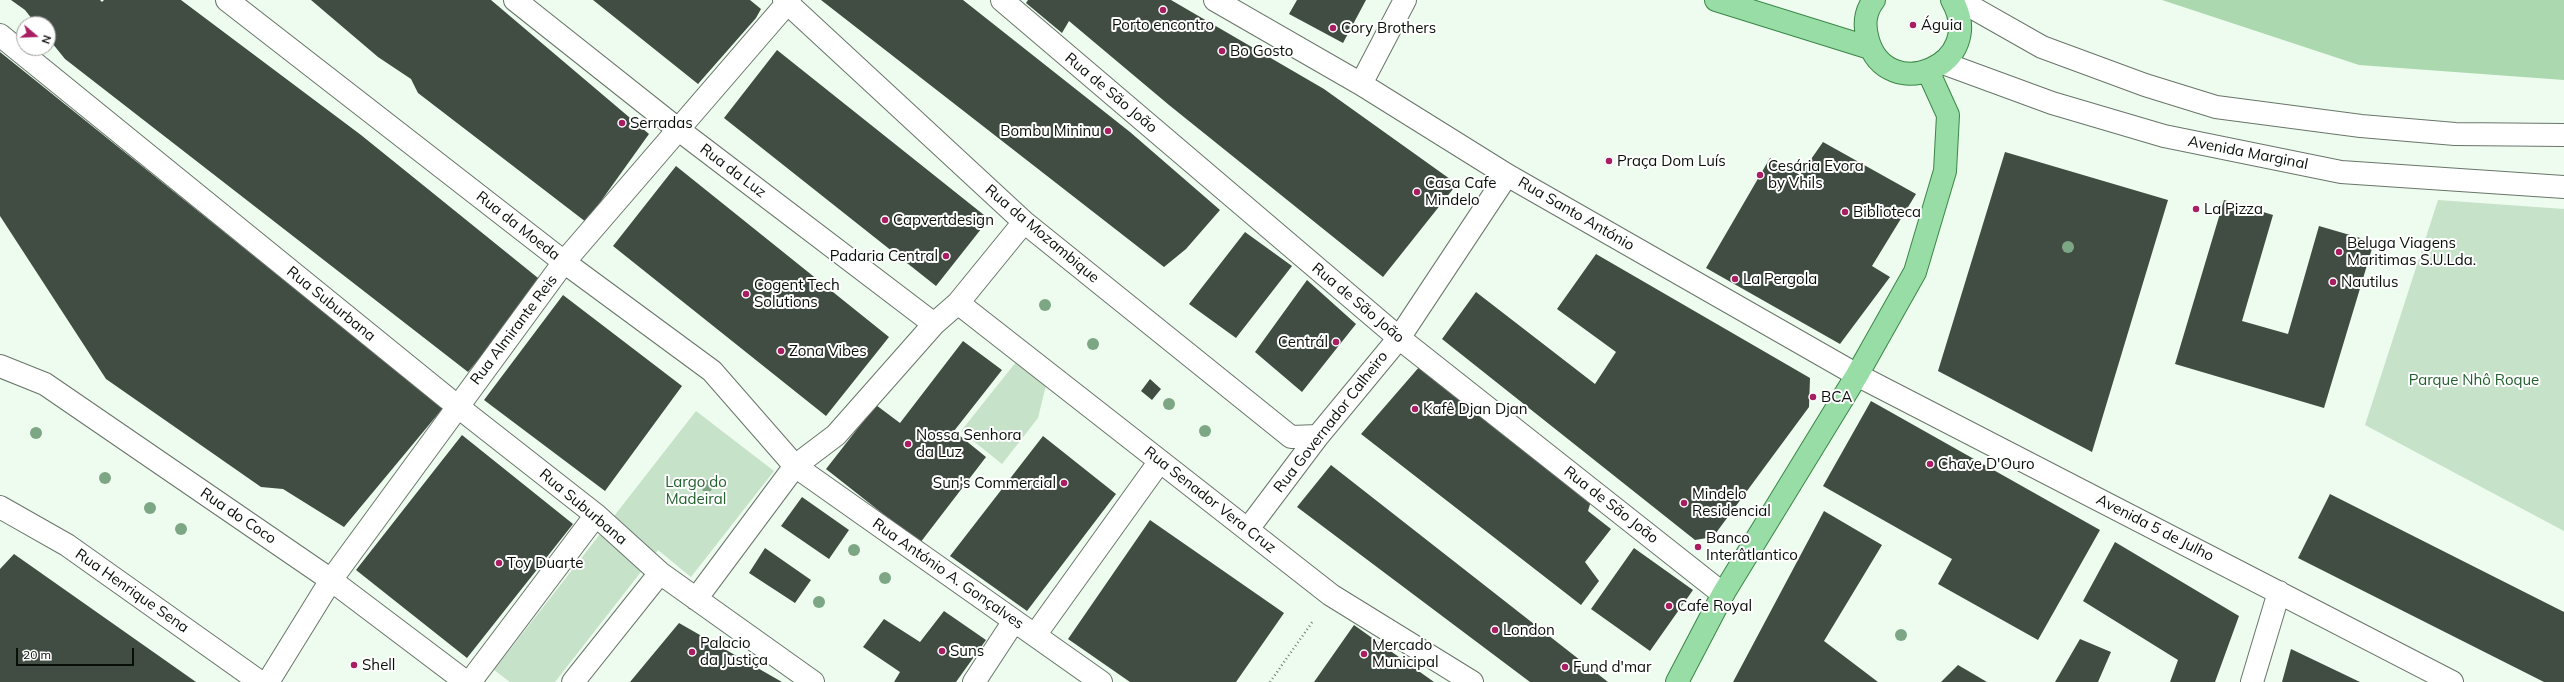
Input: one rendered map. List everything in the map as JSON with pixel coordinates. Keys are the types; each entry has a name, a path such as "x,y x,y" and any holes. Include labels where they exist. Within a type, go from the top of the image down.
{"main road":[{"path":"1716,0 1870,48"},
{"path":"1874,0 1864,26 1870,48 1878,59 1895,70 1915,74 1935,67 1955,48 1960,29 1958,10 1952,0"},
{"path":"1677,682 1723,594 1857,375 1915,272 1945,171 1948,115 1935,67"}],"street":[{"name":"Rua da Moeda","path":"227,0 564,262 712,372 795,466"},
{"name":"Rua da Luz","path":"516,0 679,130 934,324"},
{"name":"Rua de São João","path":"1002,0 1399,338 1723,594"},
{"name":"Rua Santo António","path":"1215,0 1361,84 1507,175 1857,375"},
{"path":"1361,84 1405,0"},
{"path":"1959,0 2042,47 2139,83 2216,107 2361,126 2455,134 2564,135"},
{"name":"Rua Almirante Reis","path":"268,682 331,580 457,406 564,262 679,130 787,1"},
{"name":"Rua da Mozambique","path":"787,1 1024,222 1291,437 1318,436"},
{"name":"Rua Suburbana","path":"0,35 457,406 596,515 660,573 814,682"},
{"name":"Avenida Marginal","path":"1935,67 2164,136 2341,172 2564,187"},
{"name":"Rua Governador Calheiro","path":"1248,529 1318,436 1399,338 1507,175"},
{"path":"696,599 795,466 836,435 934,324 958,303 1024,222"},
{"name":"Rua Senador Vera Cruz","path":"958,303 1331,595 1472,682"},
{"name":"Rua do Coco","path":"0,366 45,384 331,580 466,682"},
{"name":"Avenida 5 de Julho","path":"1857,375 2452,682"},
{"path":"1035,635 1160,461"},
{"name":"Rua António A. Gonçalves","path":"795,466 1101,682"},
{"name":"Rua Henrique Sena","path":"0,507 67,545 260,682"},
{"path":"470,682 596,515"},
{"path":"573,682 660,573"},
{"path":"2252,682 2279,592"},
{"path":"974,682 1014,621"}],"path":[{"path":"1270,682 1331,595"}],"green space":[{"name":"Parque Nhô Roque","path":"2438,200 2564,209 2564,531 2365,425"},
{"path":"1016,362 1046,385 1038,418 1002,464 961,431"},
{"name":"Largo do Madeiral","path":"696,411 774,471 691,577 658,550 555,682 510,682 494,670"}],"shaded area":[{"path":"2162,0 2564,0 2564,80 2359,65"}],"building":[{"path":"11,0 100,0 102,2 104,0 181,0 361,135 543,282 468,372 65,59 56,48 56,16 30,16 25,10"},
{"path":"311,0 491,0 649,134 586,222 418,93 411,79 378,57"},
{"path":"593,0 750,0 761,9 756,18 698,84"},
{"path":"821,0 963,0 1130,132 1220,210 1186,249 1164,267"},
{"path":"1028,0 1171,0 1324,89 1457,184 1383,277 1169,105 1069,21 1062,33 1026,3"},
{"name":"Cory Brothers","path":"1297,0 1366,0 1343,43 1289,14"},
{"path":"777,50 989,219 936,286 724,118"},
{"path":"0,52 443,408 344,527 283,489 261,487 106,379 0,216"},
{"path":"1823,142 1916,194 1872,266 1890,277 1840,344 1706,268 1770,158 1800,175"},
{"path":"2005,152 2168,200 2092,452 1938,371"},
{"path":"676,166 889,337 826,416 613,246"},
{"name":"Nautilus","path":"2224,200 2273,215 2242,321 2288,334 2319,226 2374,242 2324,408 2175,364"},
{"path":"1245,232 1292,266 1236,338 1189,304"},
{"path":"1596,254 1810,378 1809,407 1713,537 1695,540 1442,339 1476,292 1595,384 1616,352 1557,309"},
{"path":"1307,280 1356,324 1302,392 1255,352"},
{"path":"563,295 682,386 605,491 484,400"},
{"name":"Nossa Senhora da Luz","path":"963,341 1002,370 954,431 986,457 920,543 826,469 876,405 900,423"},
{"path":"1420,366 1591,501 1588,511 1611,529 1585,562 1599,581 1581,605 1361,434"},
{"path":"1150,379 1161,389 1152,400 1141,391"},
{"path":"1871,401 2100,530 2038,640 1938,584 1952,559 1823,486"},
{"path":"462,435 573,524 467,658 356,570"},
{"path":"1043,436 1116,494 1027,611 950,556"},
{"path":"1331,465 1608,682 1530,682 1297,507"},
{"path":"2330,494 2564,612 2564,682 2544,682 2298,558"},
{"path":"802,497 849,530 829,559 781,526"},
{"path":"1824,511 1882,545 1824,641 1878,682 1733,682"},
{"path":"1150,520 1284,613 1236,682 1130,682 1068,639"},
{"path":"2115,542 2239,616 2215,682 2170,682 2178,660 2083,601"},
{"path":"765,548 811,580 795,603 749,573"},
{"path":"1634,548 1693,590 1650,651 1591,609"},
{"path":"14,554 196,682 0,682 0,569"},
{"path":"944,611 986,640 956,682 894,682 900,672 863,647 884,619 920,642"},
{"name":"Palacio da Justiça","path":"679,623 782,682 630,682"},
{"name":"Mercado Municipal","path":"1354,625 1434,682 1314,682"},
{"path":"2080,639 2111,652 2098,682 2055,682"},
{"path":"2291,649 2360,682 2282,682"},
{"path":"1958,665 1987,682 1941,682"}],"place":[{"name":"Porto encontro","path":"1163,10"},
{"name":"Águia","path":"1913,25"},
{"name":"Cory Brothers","path":"1333,28"},
{"name":"Bo Gosto","path":"1222,51"},
{"name":"Serradas","path":"622,123"},
{"name":"Bombu Mininu","path":"1108,131"},
{"name":"Praça Dom Luís","path":"1609,161"},
{"name":"Cesária Evora by Vhils","path":"1760,175"},
{"name":"Casa Cafe Mindelo","path":"1417,192"},
{"name":"La Pizza","path":"2196,209"},
{"name":"Biblioteca","path":"1845,212"},
{"name":"Capvertdesign","path":"885,220"},
{"name":"Beluga Viagens Maritimas S.U.Lda.","path":"2339,252"},
{"name":"Padaria Central","path":"946,256"},
{"name":"La Pergola","path":"1735,279"},
{"name":"Nautilus","path":"2333,282"},
{"name":"Cogent Tech Solutions","path":"746,294"},
{"name":"Centrál","path":"1336,342"},
{"name":"Zona Vibes","path":"781,351"},
{"name":"BCA","path":"1813,397"},
{"name":"Kafê Djan Djan","path":"1415,409"},
{"name":"Nossa Senhora da Luz","path":"908,444"},
{"name":"Chave D'Ouro","path":"1930,464"},
{"name":"Sun's Commercial","path":"1064,483"},
{"name":"Mindelo Residencial","path":"1684,503"},
{"name":"Banco Interâtlantico","path":"1698,547"},
{"name":"Toy Duarte","path":"499,563"},
{"name":"Cafe Royal","path":"1669,606"},
{"name":"London","path":"1495,630"},
{"name":"Suns","path":"942,651"},
{"name":"Palacio da Justiça","path":"692,652"},
{"name":"Mercado Municipal","path":"1364,654"},
{"name":"Shell","path":"354,665"},
{"name":"Fund d'mar","path":"1565,667"}]}
